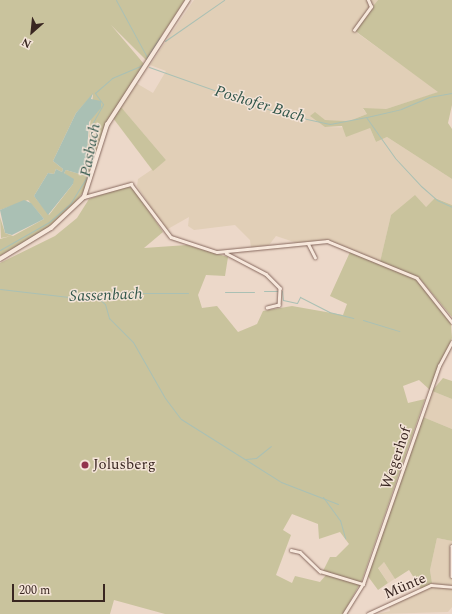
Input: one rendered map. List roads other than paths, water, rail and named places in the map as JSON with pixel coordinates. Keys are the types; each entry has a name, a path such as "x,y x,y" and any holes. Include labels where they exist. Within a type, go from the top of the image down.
{"main road":[{"path":"0,259 51,228 84,198 107,126 188,0"}],"street":[{"path":"354,30 371,7 368,0"},
{"path":"84,198 131,184 171,238 226,253 266,274 280,288 280,306 267,308"},
{"path":"226,253 327,241 417,278 452,322"},
{"path":"308,243 315,257"},
{"name":"Wegerhof","path":"344,614 363,584 439,366 452,342"},
{"path":"452,546 452,576"},
{"path":"291,550 300,552 320,571 363,584"},
{"name":"Münte","path":"368,614 431,585 452,587"}],"waterway":[{"path":"116,0 147,57"},
{"name":"Pasbach","path":"165,41 224,0"},
{"name":"Pasbach","path":"146,59 159,38"},
{"name":"Pasbach","path":"0,250 49,222 70,204 87,177 91,126 103,104 95,93 112,78 143,65"},
{"name":"Poshofer Bach","path":"149,67 279,113 330,124 366,117 395,158 421,186 437,200 452,207"},
{"path":"367,117 401,109 429,97 452,93"},
{"name":"Sassenbach","path":"0,289 77,298 103,293 188,293"},
{"name":"Sassenbach","path":"264,291 279,291"},
{"name":"Sassenbach","path":"282,291 283,300 297,303 300,297 329,312 353,318"},
{"name":"Sassenbach","path":"225,292 254,292"},
{"path":"96,296 105,304 109,318 133,342 165,398 181,419 281,482 338,504"},
{"path":"363,320 399,331"},
{"path":"246,459 256,458 271,446"},
{"path":"323,497 340,520 345,538"}],"place":[{"name":"Jolusberg","path":"85,465"}]}
